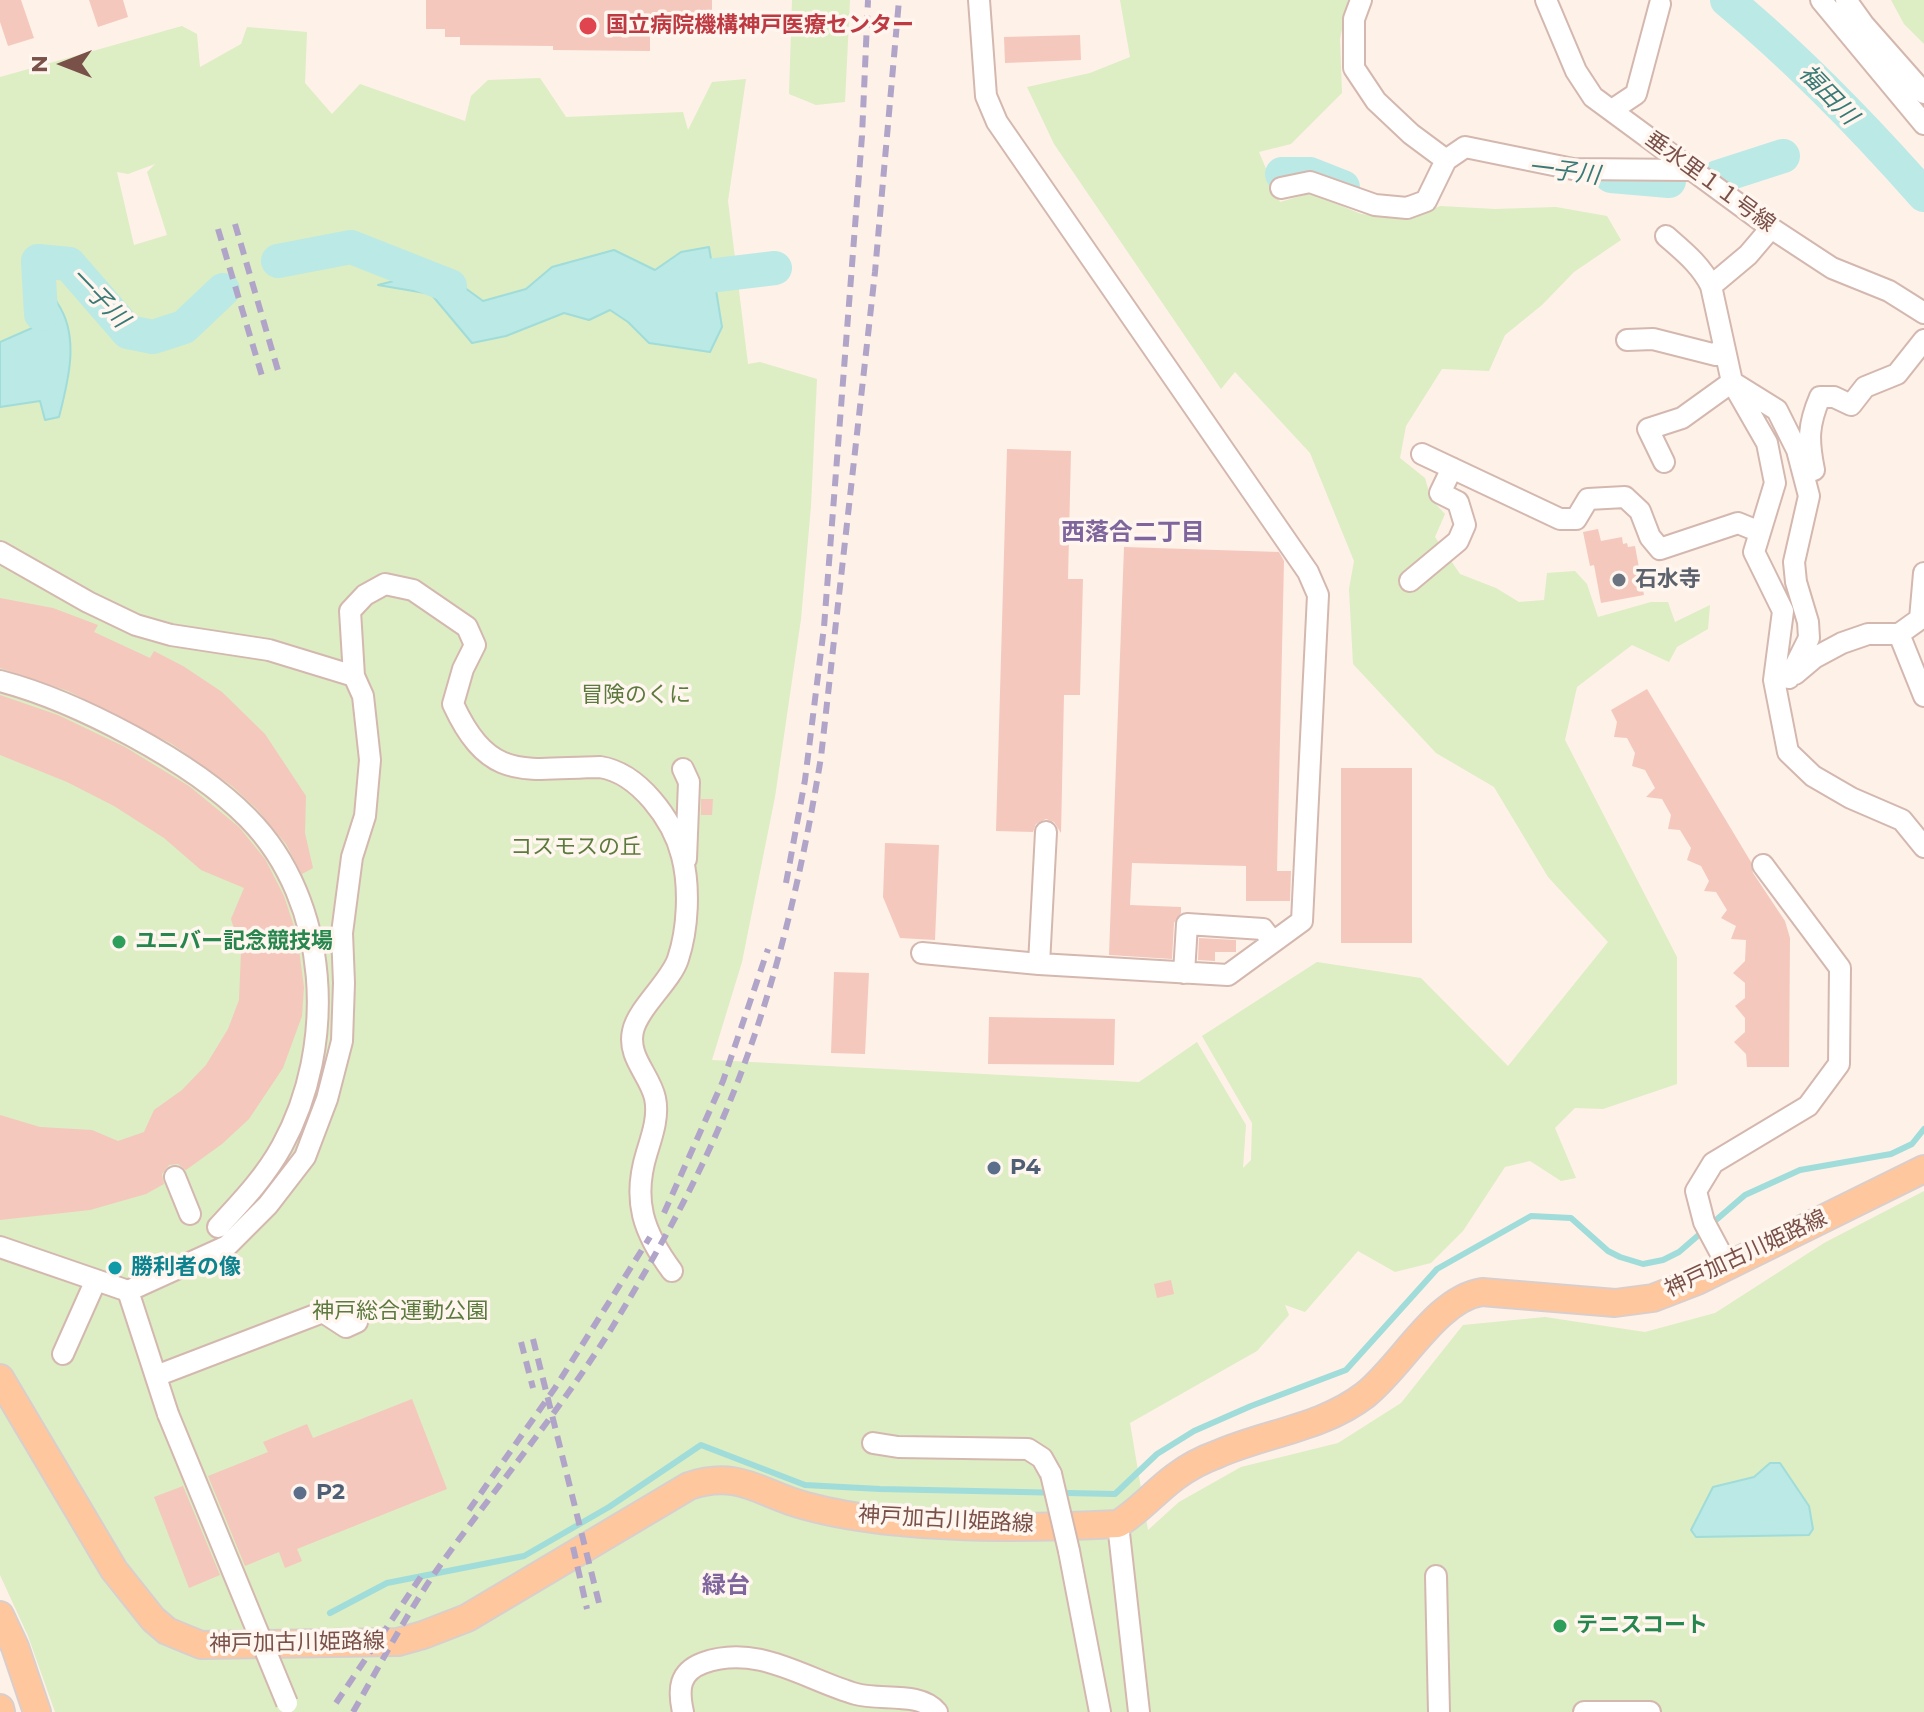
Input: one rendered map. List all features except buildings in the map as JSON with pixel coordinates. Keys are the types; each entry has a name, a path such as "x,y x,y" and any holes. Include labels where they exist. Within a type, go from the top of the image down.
{"main road":[{"name":"神戸加古川姫路線","path":"0,1378 114,1570 153,1619 167,1631 201,1645 398,1642 467,1618 689,1486 709,1479 738,1480 805,1506 858,1517 944,1525 1118,1524 1134,1514 1176,1476 1217,1454 1327,1417 1351,1405 1369,1392 1450,1305 1468,1294 1482,1292 1615,1303 1653,1298 1697,1281 1723,1259 1924,1169"},
{"path":"0,1615 15,1647 37,1712"}],"street":[{"path":"922,953 1039,964 1228,975 1302,921 1316,586 1005,135 986,96 979,0"},
{"path":"1361,0 1354,19 1354,68 1376,101 1411,134 1446,160"},
{"name":"垂水里１１号線","path":"1546,0 1576,71 1593,97 1771,228 1832,268 1889,291 1924,313"},
{"path":"1821,0 1924,124"},
{"path":"1846,0 1924,93"},
{"path":"1612,110 1636,94 1660,4"},
{"path":"1281,188 1310,182 1375,205 1407,208 1426,201 1446,160 1465,147 1573,169 1692,170"},
{"path":"1711,286 1748,255 1771,228"},
{"path":"1666,236 1697,265 1711,286 1732,382 1767,443 1775,483 1754,552 1783,611 1774,680 1788,752 1813,776 1851,798 1902,820 1924,847"},
{"path":"1627,340 1653,339 1716,355 1724,345"},
{"path":"1779,701 1809,638 1794,562 1816,476 1810,447 1810,420 1820,397 1834,397 1851,405 1865,387 1897,374 1924,340"},
{"path":"1732,382 1777,410 1797,450 1809,496"},
{"path":"1664,462 1648,429 1682,418 1732,382"},
{"path":"1422,454 1560,519 1576,519 1588,499 1625,497 1640,511 1650,537 1660,549 1738,523 1760,532"},
{"path":"1410,581 1458,541 1465,525 1458,502 1440,493 1452,468"},
{"path":"0,552 88,602 136,625 171,635 269,650 354,676"},
{"path":"1789,678 1814,658 1842,643 1868,634 1899,634 1920,619 1924,573"},
{"path":"0,1247 128,1291 227,1246 268,1205 305,1157 327,1099 342,1041 342,933 352,857 365,816 370,760 363,696 354,676 350,611 365,595 385,584 413,590 467,627 475,645 463,669 453,704 463,727 483,753 503,764 521,768 600,767 632,779 655,802 682,854 687,885 678,961 633,1030 633,1055 656,1099 654,1129 642,1168 640,1199 645,1226 672,1271"},
{"path":"1899,634 1924,696"},
{"path":"0,681 113,726 217,790 260,833 282,864 301,903 316,971 318,1006 311,1073 292,1126 272,1163 253,1190 218,1227"},
{"path":"683,769 689,782 685,871"},
{"path":"1039,964 1046,832"},
{"path":"339,840 352,857"},
{"path":"1723,1259 1704,1222 1696,1191 1713,1163 1808,1106 1839,1064 1840,968 1763,865"},
{"path":"1184,973 1187,924 1263,929 1273,942"},
{"path":"175,1177 190,1214"},
{"path":"63,1354 96,1280"},
{"path":"128,1291 168,1414 288,1707"},
{"path":"156,1376 323,1312 346,1327 357,1322"},
{"path":"873,1443 898,1447 1028,1449 1042,1458 1051,1474 1069,1551 1100,1712"},
{"path":"1118,1524 1139,1712"},
{"path":"1436,1576 1439,1712"},
{"path":"683,1712 679,1693 682,1679 694,1667 715,1659 767,1661 856,1694 907,1706 924,1702 937,1712"},
{"path":"1584,1712 1650,1712"}],"green space":[{"path":"792,0 850,0 845,102 816,105 789,94"},
{"name":"神戸総合運動公園","path":"1120,0 1348,0 1340,39 1342,93 1291,144 1259,152 1280,202 1311,193 1361,214 1410,219 1440,206 1495,209 1556,207 1607,216 1621,240 1574,272 1542,305 1505,335 1489,371 1442,369 1406,426 1400,458 1425,478 1431,499 1445,514 1435,537 1460,574 1496,588 1519,602 1544,600 1547,573 1575,571 1587,584 1598,617 1651,602 1668,602 1675,622 1710,605 1708,629 1677,647 1669,662 1632,645 1577,687 1565,740 1677,957 1677,1084 1603,1109 1575,1108 1555,1128 1576,1178 1561,1181 1530,1161 1505,1167 1463,1231 1431,1263 1395,1272 1358,1251 1305,1312 1285,1305 1289,1315 1257,1351 1130,1423 1148,1530 1179,1502 1241,1467 1338,1443 1401,1403 1463,1325 1545,1317 1645,1332 1715,1313 1824,1243 1924,1191 1924,1712 55,1712 28,1636 0,1575 0,407 41,400 59,417 69,375 69,330 64,313 50,289 32,279 38,302 32,328 0,342 0,77 182,26 197,34 200,67 241,44 247,27 307,32 305,83 332,114 360,84 465,121 471,96 488,80 540,78 566,117 683,112 688,130 712,82 746,79 728,201 748,364 760,362 817,379 811,506 801,619 775,797 742,962 712,1060 1139,1082 1197,1042 1246,1125 1243,1168 1251,1160 1252,1123 1202,1036 1317,962 1421,978 1508,1066 1608,942 1548,877 1494,787 1436,753 1353,664 1349,589 1354,561 1310,453 1235,372 1221,389 1054,144 1027,87 1090,73 1130,57","holes":["155,164 147,172 167,235 134,245 117,172 128,174","708,247 722,327 649,343 628,322 610,310 589,320 564,313 472,342 431,294 461,285 483,301 526,289 552,267 613,250 655,270 681,252"]},
{"path":"1891,0 1924,0 1924,44 1904,24"}],"water":[{"path":"709,247 722,327 710,352 649,343 628,322 610,310 589,320 564,313 506,336 472,343 431,294 378,285 429,272 461,285 483,301 526,289 552,267 614,250 655,270 681,252"},
{"path":"33,260 42,274 42,285 52,293 69,331 70,360 59,417 45,420 40,401 0,407 0,342 32,328 38,302 32,279"},
{"path":"1770,1463 1780,1463 1809,1506 1813,1529 1809,1535 1696,1537 1691,1530 1713,1487 1754,1477"}],"waterway":[{"name":"福田川","path":"1727,0 1829,94 1924,195"},
{"name":"一子川","path":"1718,177 1783,156"},
{"name":"一子川","path":"1282,174 1310,174 1343,187"},
{"name":"一子川","path":"1611,176 1669,181"},
{"name":"一子川","path":"278,261 351,247 450,286"},
{"name":"一子川","path":"41,314 38,261 69,264 128,332 153,337 184,327 223,290"},
{"name":"一子川","path":"700,277 775,268"},
{"path":"330,1613 387,1583 524,1556 609,1507 701,1445 805,1485 1115,1494 1157,1454 1194,1431 1346,1370 1437,1269 1531,1216 1571,1218 1608,1251 1620,1257 1643,1264 1663,1260 1679,1252 1745,1195 1800,1170 1891,1154 1912,1144 1924,1129"}],"railway":[{"path":"786,883 805,780 824,627 862,136 868,0"},
{"path":"353,1712 433,1575 574,1385 628,1301 699,1172 756,1030 794,895 821,757 875,272 899,0"},
{"path":"235,224 279,374"},
{"path":"218,229 262,376"},
{"path":"664,1213 723,1081 768,949"},
{"path":"469,1510 555,1388 650,1237"},
{"path":"533,1339 600,1607"},
{"path":"521,1342 533,1388"},
{"path":"573,1547 587,1609"},
{"path":"336,1703 422,1575"}],"place":[{"name":"国立病院機構神戸医療センター","path":"588,26"},
{"name":"石水寺","path":"1619,580"},
{"name":"ユニバー記念競技場","path":"119,942"},
{"name":"P4","path":"994,1168"},
{"name":"勝利者の像","path":"115,1268"},
{"name":"P2","path":"300,1493"},
{"name":"テニスコート","path":"1560,1626"}],"district":[{"name":"西落合二丁目","path":"1133,533"},
{"name":"緑台","path":"726,1586"}],"park label":[{"name":"冒険のくに","path":"636,696"},
{"name":"コスモスの丘","path":"576,848"}]}
